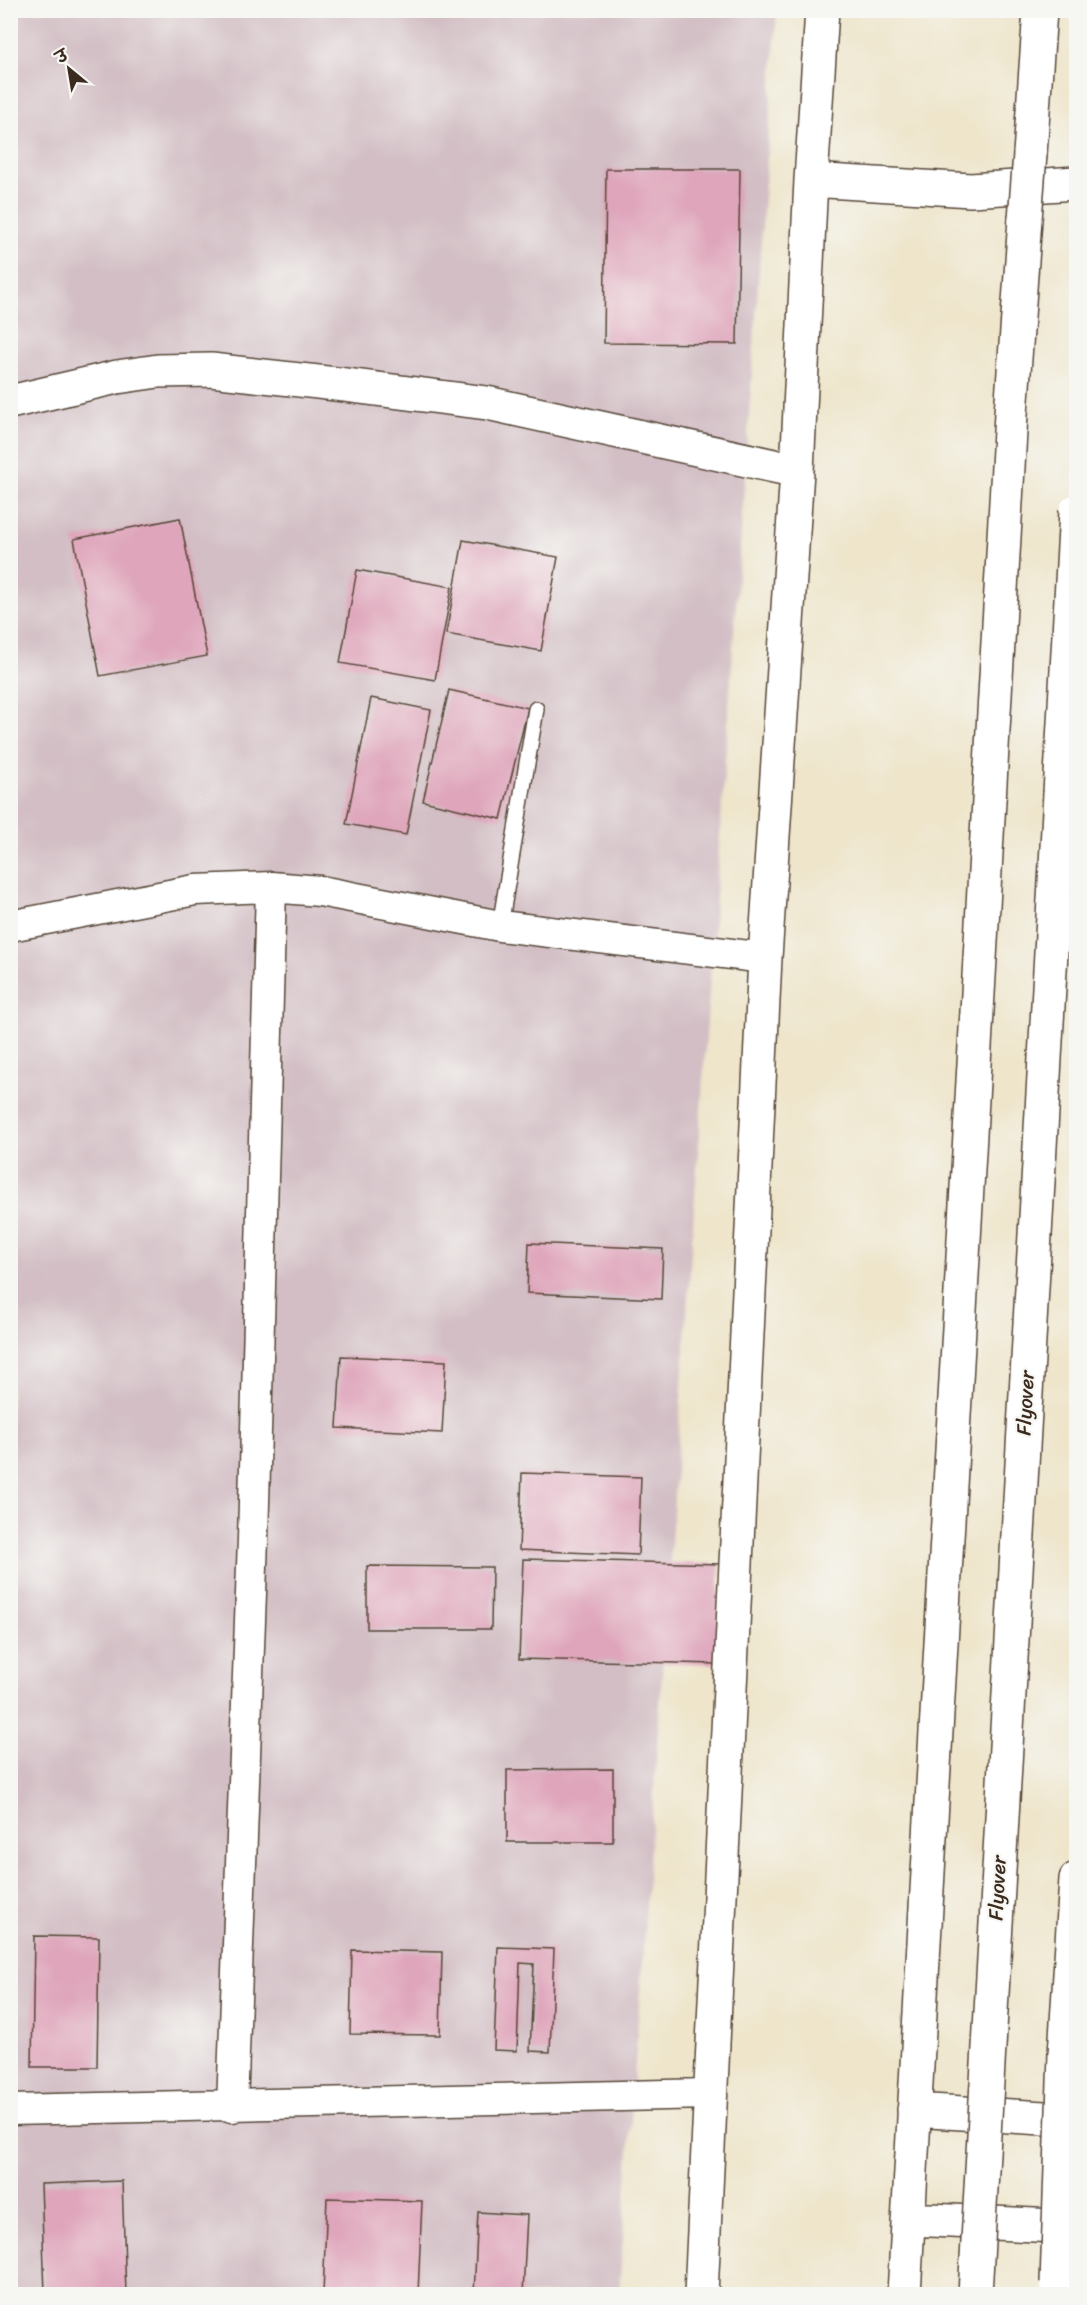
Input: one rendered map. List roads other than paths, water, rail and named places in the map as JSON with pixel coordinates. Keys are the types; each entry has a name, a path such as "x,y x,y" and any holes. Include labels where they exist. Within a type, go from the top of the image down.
{"main road":[{"path":"701,2295 765,958 798,471 811,180 822,10"},
{"path":"904,2295 1010,426 1040,10"},
{"path":"811,180 971,190 1077,183"},
{"path":"10,402 117,377 158,371 211,370 487,403 798,471"},
{"name":"Flyover","path":"975,2295 987,2053 1077,511"},
{"path":"1057,2289 1065,2054 1077,1879"},
{"path":"914,2110 1077,2120"},
{"path":"909,2219 1077,2227"}],"street":[{"path":"10,926 195,890 271,887 320,891 500,926 765,958"},
{"path":"232,2107 253,1539 271,887"},
{"path":"10,2110 232,2107 710,2094"}],"lane":[{"path":"500,926 537,709"}]}
